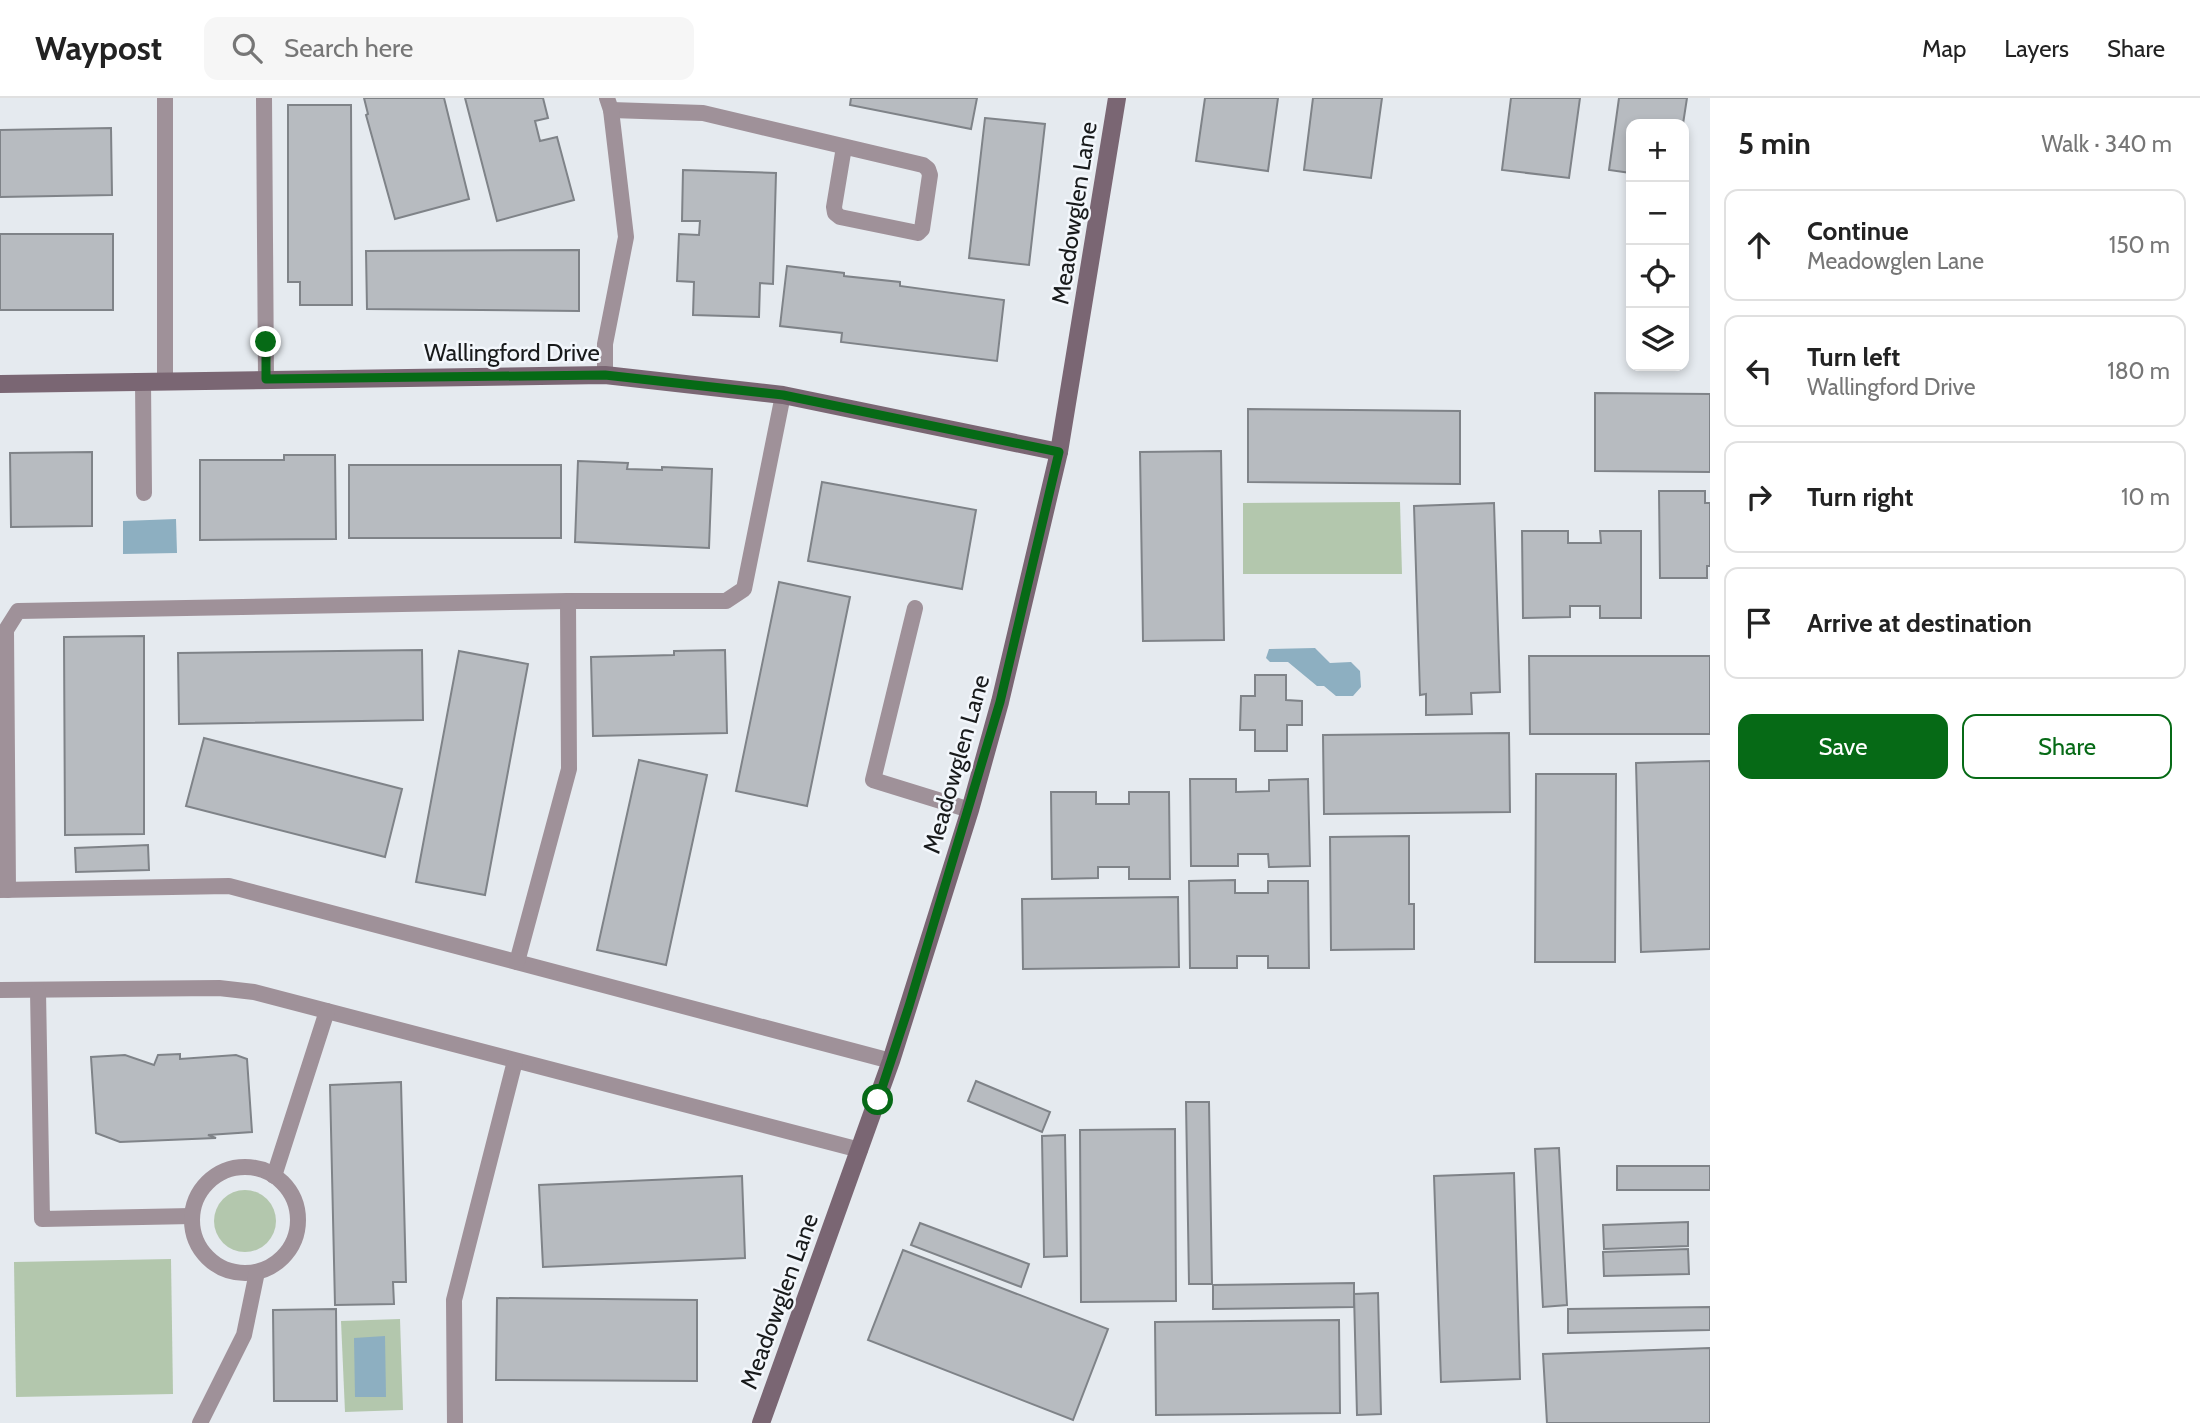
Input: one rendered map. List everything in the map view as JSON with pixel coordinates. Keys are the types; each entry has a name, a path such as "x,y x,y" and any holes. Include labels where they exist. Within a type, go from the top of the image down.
{"street":[{"name":"Meadowglen Lane","path":"761,1423 891,1061 970,810 1000,702 1059,452 1117,98"},
{"name":"Wallingford Drive","path":"0,384 605,375 783,395 1059,452"}],"lane":[{"path":"165,98 165,380"},
{"path":"264,98 266,379"},
{"path":"605,375 606,344 626,237 609,104 703,113 923,165 930,175 922,229 918,233 840,217 835,213 844,147"},
{"path":"142,381 144,493"},
{"path":"783,395 744,589 726,601 568,601 18,611 5,630 4,890 229,886 891,1061"},
{"path":"517,962 569,769 568,601"},
{"path":"915,608 873,780 970,810"},
{"path":"0,990 219,988 254,992 860,1150"},
{"path":"38,991 42,1219 192,1216"},
{"path":"274,1176 327,1011"},
{"path":"456,1423 454,1300 515,1061"},
{"path":"239,1167 258,1169 274,1176 287,1189 296,1205 298,1223 293,1241 285,1255 272,1266 241,1274 225,1270 211,1262 200,1250 193,1234 192,1216 196,1198 201,1191 221,1172 239,1167"},
{"path":"200,1423 244,1335 257,1272"}],"green space":[{"path":"1400,502 1402,574 1243,574 1243,503"},
{"path":"245,1190 257,1192 267,1199 274,1209 274,1233 267,1243 257,1250 245,1252 233,1250 223,1243 216,1233 214,1221 216,1209 223,1199 233,1192"},
{"path":"171,1259 173,1394 16,1397 14,1262"},
{"path":"400,1319 403,1410 345,1412 341,1321"}],"water":[{"path":"176,519 177,553 123,554 123,521"},
{"path":"1315,648 1330,663 1351,662 1360,671 1361,687 1353,696 1336,696 1324,686 1317,686 1288,662 1270,662 1266,658 1269,649"},
{"path":"385,1336 386,1397 355,1397 354,1338"}],"building":[{"path":"364,98 444,98 469,199 395,219 366,115 368,114"},
{"path":"465,98 543,98 548,118 535,121 540,141 557,137 574,200 497,221"},
{"path":"851,98 977,98 971,129 850,105"},
{"path":"1205,98 1278,98 1268,171 1196,161"},
{"path":"1313,98 1382,98 1371,178 1304,170"},
{"path":"1511,98 1580,98 1569,178 1502,170"},
{"path":"1619,98 1687,98 1684,119 1626,119 1626,172 1609,170"},
{"path":"288,105 351,105 352,305 300,305 300,282 288,282"},
{"path":"985,118 1045,124 1029,265 969,258"},
{"path":"111,128 112,195 0,197 0,130"},
{"path":"683,170 776,173 773,284 760,283 759,317 693,315 694,282 677,281 679,234 699,235 700,221 682,221"},
{"path":"0,234 113,234 113,310 0,310"},
{"path":"579,250 579,311 367,309 366,251"},
{"path":"787,266 900,282 900,286 1004,300 997,361 841,342 842,333 780,326"},
{"path":"1595,393 1710,394 1710,472 1595,471"},
{"path":"1248,409 1460,411 1460,484 1248,482"},
{"path":"1221,451 1224,640 1143,641 1140,452"},
{"path":"92,452 92,526 11,527 10,453"},
{"path":"284,455 335,455 336,539 200,540 200,460 284,460"},
{"path":"578,461 628,463 627,469 712,469 709,548 575,542"},
{"path":"349,465 561,465 561,538 349,538"},
{"path":"822,482 976,510 962,589 808,561"},
{"path":"1659,491 1705,491 1705,503 1710,503 1710,566 1707,566 1707,578 1660,578"},
{"path":"1494,503 1500,692 1471,693 1472,714 1426,715 1426,694 1420,695 1414,506"},
{"path":"1522,531 1568,531 1568,543 1601,543 1600,531 1641,531 1641,618 1600,618 1600,606 1570,606 1570,617 1523,618"},
{"path":"779,582 850,597 807,806 736,791"},
{"path":"144,636 144,834 65,835 64,637"},
{"path":"422,650 423,720 179,724 178,653"},
{"path":"725,650 727,733 593,736 591,657 674,655 674,651"},
{"path":"459,651 528,664 485,895 416,882"},
{"path":"1529,656 1710,656 1710,734 1530,734"},
{"path":"1255,675 1286,675 1286,700 1302,701 1302,725 1287,725 1287,751 1255,751 1255,730 1240,730 1241,696 1255,696"},
{"path":"1509,733 1510,812 1324,814 1323,735"},
{"path":"204,738 402,789 385,857 186,806"},
{"path":"639,760 707,775 666,965 597,950"},
{"path":"1710,761 1710,949 1641,952 1636,763"},
{"path":"1536,774 1616,774 1615,962 1535,962"},
{"path":"1190,779 1236,779 1236,792 1269,791 1269,780 1308,779 1310,866 1269,867 1268,854 1238,854 1238,866 1191,866"},
{"path":"1051,792 1096,792 1096,804 1129,804 1129,792 1169,792 1170,879 1129,879 1129,867 1098,867 1098,878 1052,879"},
{"path":"1409,836 1409,904 1414,904 1414,949 1331,950 1330,837"},
{"path":"148,845 149,870 76,872 75,848"},
{"path":"1235,880 1235,893 1268,893 1268,881 1308,881 1309,968 1268,968 1268,956 1237,956 1237,968 1190,968 1189,881"},
{"path":"1178,897 1179,967 1023,969 1022,899"},
{"path":"180,1054 180,1059 236,1055 247,1059 252,1132 208,1135 216,1138 120,1142 96,1133 91,1057 125,1055 154,1065 158,1055"},
{"path":"976,1081 1050,1112 1042,1132 968,1101"},
{"path":"401,1082 406,1282 393,1282 394,1304 335,1305 330,1085"},
{"path":"1186,1102 1209,1102 1212,1284 1189,1284"},
{"path":"1175,1129 1176,1301 1081,1302 1080,1130"},
{"path":"1065,1135 1067,1256 1044,1257 1042,1136"},
{"path":"1559,1148 1567,1305 1543,1307 1535,1149"},
{"path":"1617,1166 1710,1166 1710,1190 1617,1190"},
{"path":"1514,1173 1520,1379 1441,1382 1434,1176"},
{"path":"742,1176 745,1258 543,1267 539,1185"},
{"path":"1688,1222 1688,1246 1604,1249 1603,1225"},
{"path":"920,1223 1029,1264 1021,1287 911,1245"},
{"path":"1688,1249 1689,1274 1604,1276 1603,1252"},
{"path":"903,1250 1108,1329 1073,1420 868,1340"},
{"path":"1354,1283 1354,1307 1213,1309 1213,1285"},
{"path":"1378,1293 1381,1414 1357,1415 1354,1294"},
{"path":"497,1298 697,1300 697,1381 496,1380"},
{"path":"1710,1307 1710,1330 1568,1333 1568,1309"},
{"path":"336,1309 337,1401 274,1401 273,1310"},
{"path":"1339,1320 1340,1413 1156,1415 1155,1322"},
{"path":"1710,1348 1710,1423 1547,1423 1543,1354"}],"route":[{"path":"266,342 266,379 605,375 783,395 1059,452 1000,702 970,810 878,1100"}]}
